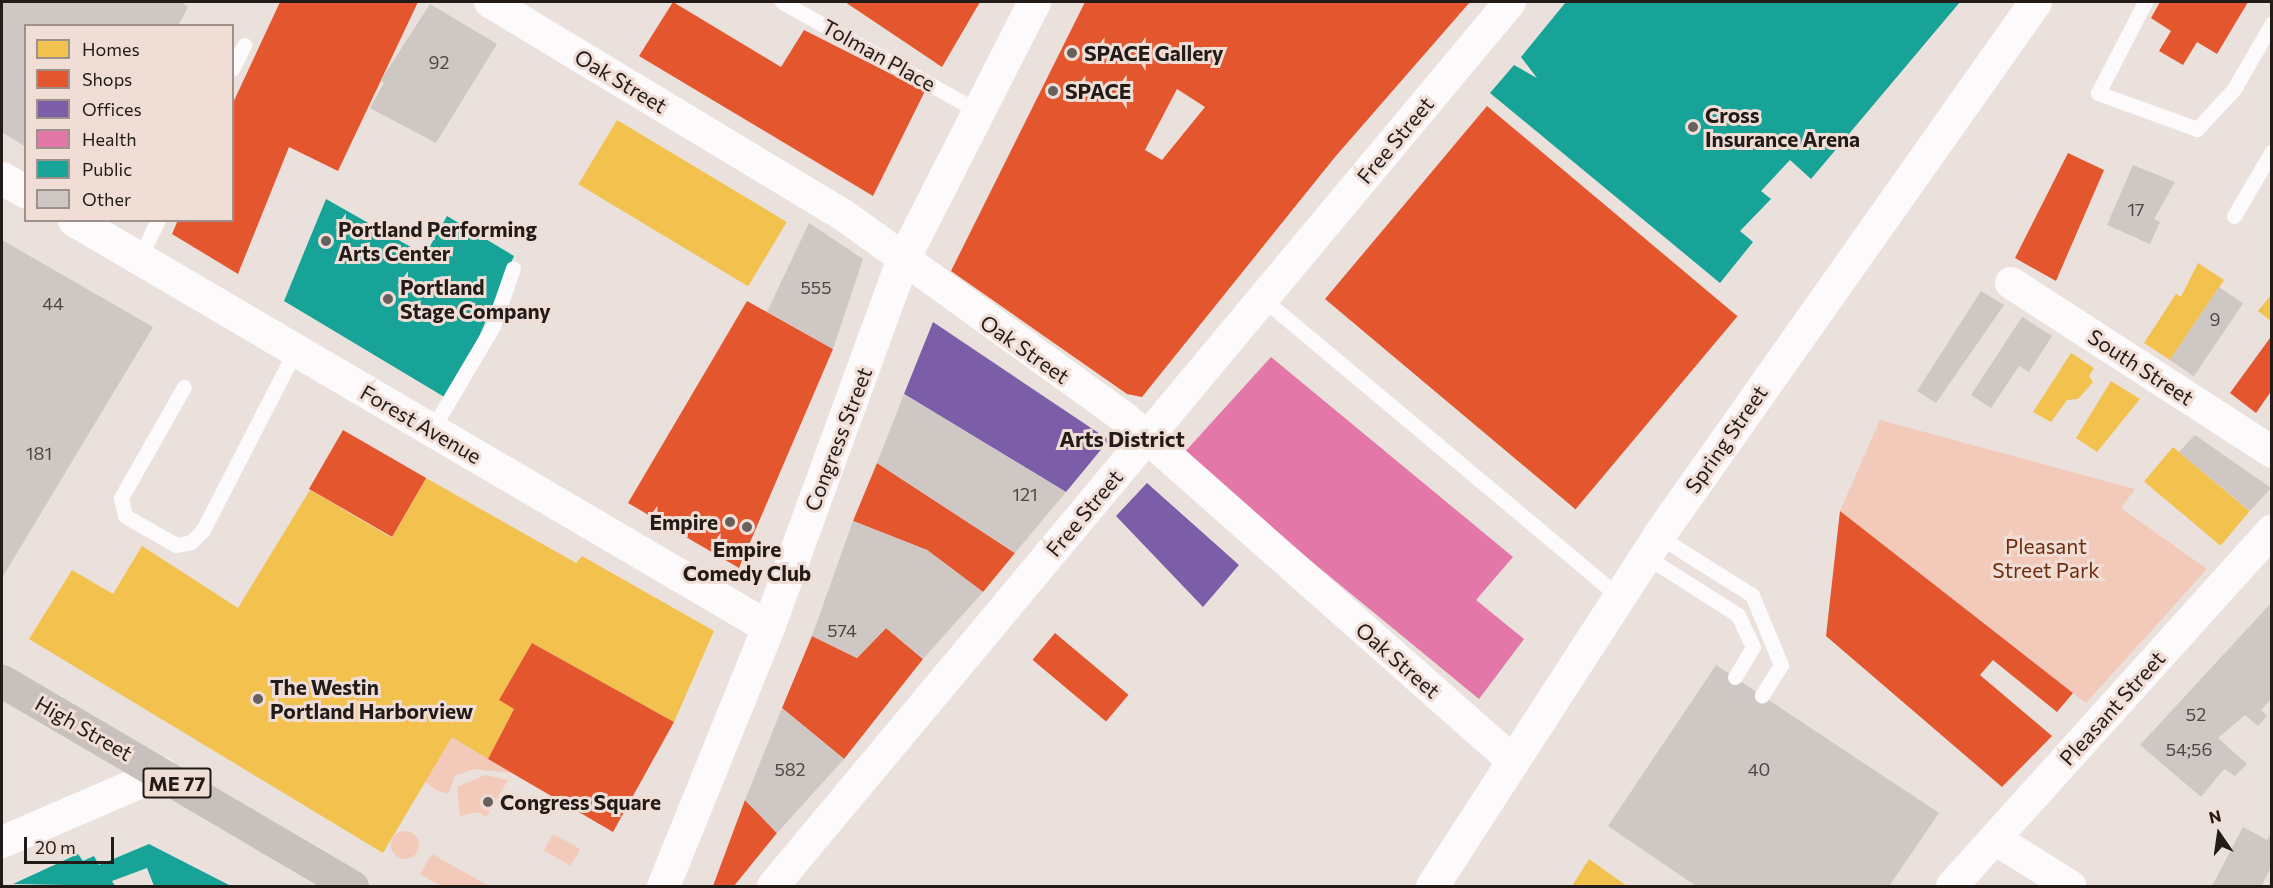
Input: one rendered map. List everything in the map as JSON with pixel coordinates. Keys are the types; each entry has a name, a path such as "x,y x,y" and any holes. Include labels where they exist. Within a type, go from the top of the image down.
{"main road":[{"name":"High Street","path":"2,681 352,886"}],"street":[{"name":"Oak Street","path":"490,2 842,214 902,261 1147,439 1513,761"},
{"name":"Congress Street","path":"663,886 768,627 902,261 976,110 1034,2"},
{"name":"Free Street","path":"773,886 1510,2"},
{"name":"Spring Street","path":"1432,886 1651,546 2035,2"},
{"path":"2,178 24,191"},
{"name":"Forest Avenue","path":"77,222 768,627"},
{"name":"South Street","path":"2011,283 2271,452"},
{"name":"Pleasant Street","path":"1952,886 2271,530"},
{"path":"2,842 162,773"},
{"path":"1995,839 2070,886"}],"lane":[{"name":"Tolman Place","path":"782,2 976,110"},
{"path":"2145,2 2098,93 2197,129 2234,90 2271,23"},
{"path":"234,65 244,45"},
{"path":"2234,216 2271,151"},
{"path":"139,259 157,222"},
{"path":"431,431 489,334 513,268"},
{"path":"1262,298 1619,597"},
{"path":"184,387 121,498 124,516 176,545 191,542 203,530 295,351"},
{"path":"1651,546 1738,615 1754,647 1735,677"},
{"path":"1651,546 1752,595 1781,665 1762,695"}],"green space":[{"name":"Pleasant Street Park","path":"1880,420 2135,489 2121,508 2207,569 2086,703 1840,511"},
{"path":"452,737 512,773 474,769 455,776 448,794 436,790 425,782"},
{"path":"485,775 508,780 486,817 478,812 460,816 457,787"},
{"path":"405,831 415,835 419,845 415,855 405,859 395,855 391,845 395,835"},
{"path":"553,834 580,849 571,866 544,851"},
{"path":"432,854 487,885 441,886 420,874"}],"building: Homes":[{"path":"617,120 787,222 748,286 578,184"},
{"path":"2198,263 2224,280 2170,360 2144,343 2176,294 2181,297"},
{"path":"2272,294 2272,322 2258,311"},
{"path":"2071,353 2094,368 2089,376 2093,382 2078,399 2067,400 2051,422 2033,412"},
{"path":"2111,381 2140,399 2097,452 2076,438"},
{"path":"2173,447 2250,511 2221,546 2144,481"},
{"path":"426,478 576,563 582,556 714,631 674,722 532,643 499,700 514,709 488,759 452,737 383,853 29,639 72,570 113,594 142,546 238,608 310,490 392,538"},
{"path":"1589,859 1627,886 1572,886"}],"building: Shops":[{"path":"280,2 418,2 338,171 289,147 238,274 172,234 177,222 234,222 234,101"},
{"path":"673,2 781,67 804,30 925,91 873,196 639,56"},
{"path":"845,2 980,2 942,67"},
{"path":"1085,2 1470,2 1335,157 1142,397 1127,394 951,271","holes":["1177,89 1205,107 1162,160 1145,150"]},
{"path":"2160,2 2248,2 2217,54 2197,42 2183,65 2159,51 2171,31 2151,18"},
{"path":"1487,106 1737,316 1576,509 1325,299"},
{"path":"2068,153 2104,170 2056,281 2015,258"},
{"path":"747,301 833,349 739,568 628,503"},
{"path":"2270,338 2272,390 2256,413 2230,393"},
{"path":"343,430 426,478 392,537 309,489"},
{"path":"877,463 1015,553 983,592 927,550 853,521"},
{"path":"1840,511 2073,693 2057,712 1993,660 1980,675 2052,736 2002,787 1826,636"},
{"path":"886,628 923,659 844,759 782,708 812,636 857,658"},
{"path":"1055,633 1129,695 1106,722 1033,660"},
{"path":"532,643 674,722 613,832 488,759 514,709 499,700"},
{"path":"745,800 777,833 734,886 713,886"}],"building: Offices":[{"path":"933,322 1109,440 1066,492 904,394"},
{"path":"1147,483 1239,565 1203,607 1116,516"}],"building: Health":[{"path":"1271,357 1513,557 1476,600 1524,639 1479,699 1182,455"}],"building: Public":[{"name":"Cross Insurance Arena","path":"1566,2 1960,2 1811,179 1790,160 1761,191 1771,199 1740,231 1753,242 1720,283 1490,93 1514,65 1537,78 1521,57"},
{"name":"Portland Stage Company","path":"326,199 425,255 447,216 514,256 472,353 446,398 284,301"},
{"path":"149,844 231,886 154,886 147,868 112,881 115,886 13,884 78,854 83,861 94,856 99,865"}],"building: Other":[{"path":"2,2 182,2 188,7 179,24 24,24 24,146 2,132"},
{"path":"430,4 497,44 436,143 370,108 384,83 381,80"},
{"path":"2133,165 2175,182 2154,219 2160,222 2150,244 2107,225"},
{"path":"809,223 863,259 833,349 767,312"},
{"path":"2,240 153,327 2,578"},
{"path":"2219,287 2243,303 2194,376 2170,360"},
{"path":"1981,291 2004,305 1936,403 1917,391"},
{"path":"2022,317 2052,336 2029,372 2019,366 1991,408 1971,395"},
{"path":"904,394 1066,492 1015,553 877,463"},
{"path":"2195,435 2271,488 2250,511 2179,452"},
{"path":"853,521 927,550 983,592 923,659 886,628 857,658 812,636"},
{"path":"2272,602 2272,698 2261,710 2267,716 2258,726 2245,715 2218,738 2247,764 2235,776 2224,769 2201,797 2140,745"},
{"path":"1716,665 1939,813 1889,886 1696,886 1608,826"},
{"path":"782,708 844,759 777,833 745,800"},
{"path":"2243,827 2267,840 2272,830 2272,865 2262,885 2212,886"}],"place":[{"name":"SPACE Gallery","path":"1072,53"},
{"name":"SPACE","path":"1053,91"},
{"name":"Cross Insurance Arena","path":"1693,127"},
{"name":"Portland Performing Arts Center","path":"326,241"},
{"name":"Portland Stage Company","path":"388,299"},
{"name":"Empire","path":"730,522"},
{"name":"Empire Comedy Club","path":"747,527"},
{"name":"The Westin Portland Harborview","path":"258,699"},
{"name":"Congress Square","path":"488,802"}],"district":[{"name":"Arts District","path":"1122,439"}]}
